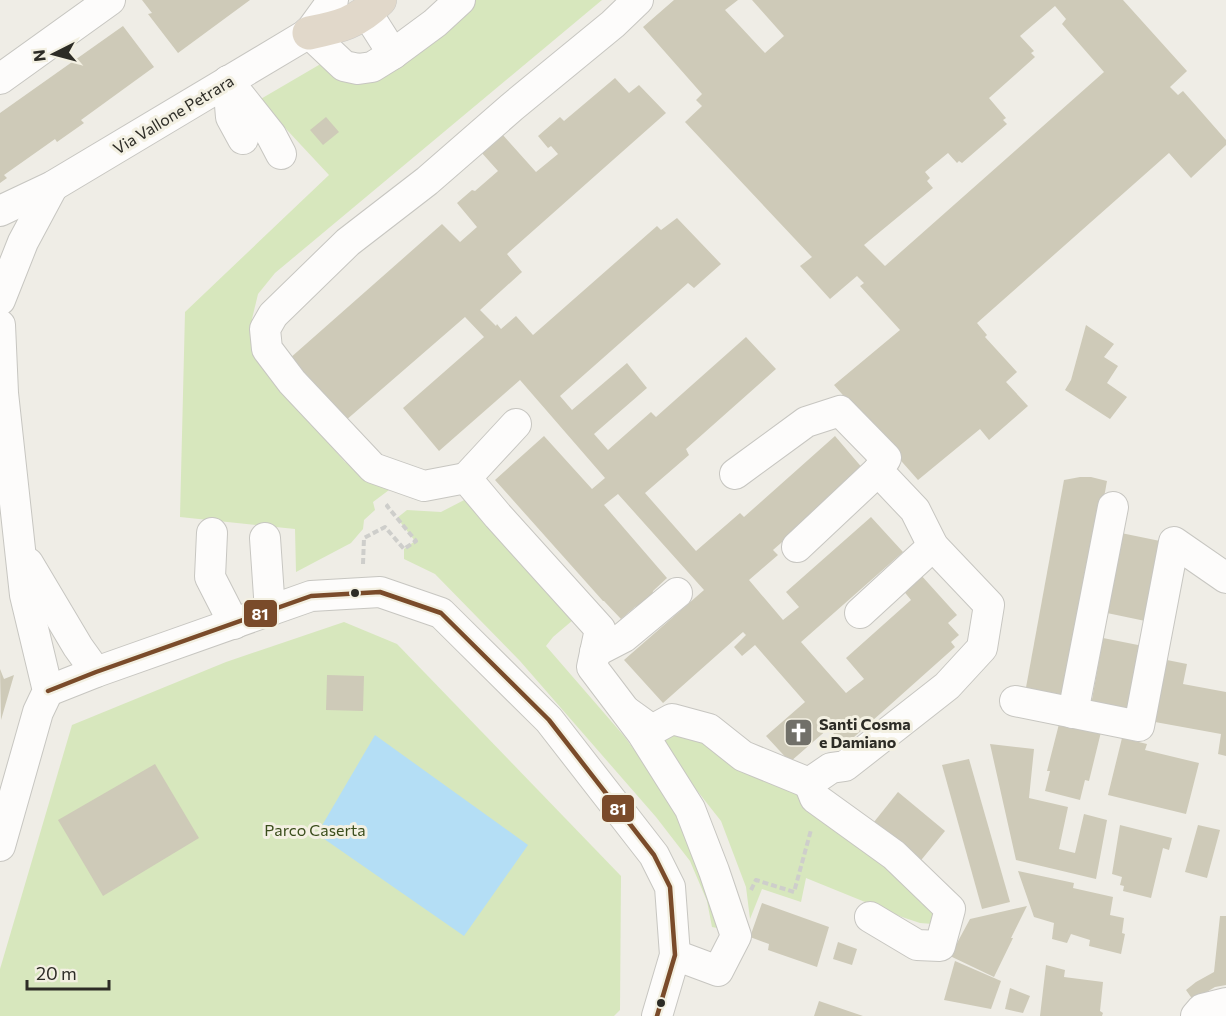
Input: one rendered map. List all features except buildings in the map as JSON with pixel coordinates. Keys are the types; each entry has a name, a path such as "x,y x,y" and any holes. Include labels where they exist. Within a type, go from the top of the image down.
{"highway":[{"path":"309,33 342,26 374,6"}],"street":[{"path":"0,79 110,0"},
{"name":"Via Vallone Petrara","path":"0,211 54,186 309,33 333,0"},
{"path":"309,33 344,66 358,69 372,67 435,23 460,0"},
{"path":"516,424 466,478 424,486 373,468 292,382 267,349 265,329 273,315 348,242 428,181 512,107 613,24 638,0"},
{"path":"374,6 393,54"},
{"path":"228,81 231,117 243,139"},
{"path":"228,81 271,135 281,153"},
{"path":"0,300 23,242 54,186"},
{"path":"0,325 2,394 26,595 48,691 38,712 0,846"},
{"path":"735,474 806,422 840,411 886,458 878,471 797,547"},
{"path":"814,792 831,768 845,766 947,686 982,648 989,605 933,546 915,510 878,471"},
{"path":"466,478 600,629 592,667 642,733 690,809 736,936 718,971 675,955"},
{"path":"1073,713 1113,507"},
{"path":"212,533 210,577 234,624"},
{"path":"265,538 270,611"},
{"path":"1016,701 1139,726 1174,542 1226,578"},
{"path":"860,613 933,546"},
{"path":"20,547 60,618 96,672"},
{"path":"48,691 311,596 380,592 441,614 549,720 654,855 670,887 675,955 657,1016"},
{"path":"595,652 624,637 677,593"},
{"path":"625,711 652,730 672,719 709,729 743,756 814,792 894,855 950,909 940,946 918,945 870,917"},
{"path":"1196,1016 1202,1008 1226,1003"}],"path":[{"path":"362,593 364,538 385,527 404,549 416,541 387,506 414,482"},
{"path":"736,936 751,888 756,880 794,892 814,792"}],"green space":[{"path":"469,0 602,0 275,273 258,294 252,319 255,347 268,374 345,462 389,490 373,502 375,510 364,520 363,529 351,543 296,572 295,529 180,517 185,312 329,175 259,100 324,62 349,76"},
{"path":"470,497 573,620 546,646 624,736 684,817 722,929 712,927 707,901 690,861 656,817 520,661 435,574 404,559 404,549 415,541 397,518 407,510 441,512"},
{"name":"Parco Caserta","path":"344,622 397,644 621,876 620,1010 614,1016 0,1016 0,969 72,725 226,662"},
{"path":"669,729 709,738 798,794 923,894 934,907 933,924 920,923 902,917 806,878 801,902 762,889 750,919 746,887 721,821 665,750 664,739"}],"water":[{"path":"375,735 528,845 464,936 317,834"}],"transit line":[{"name":"81","path":"48,691 311,596 380,592 441,613 549,720 654,855 670,887 675,955 657,1016"}],"place":[{"name":"Santi Cosma e Damiano","path":"798,732"}]}
